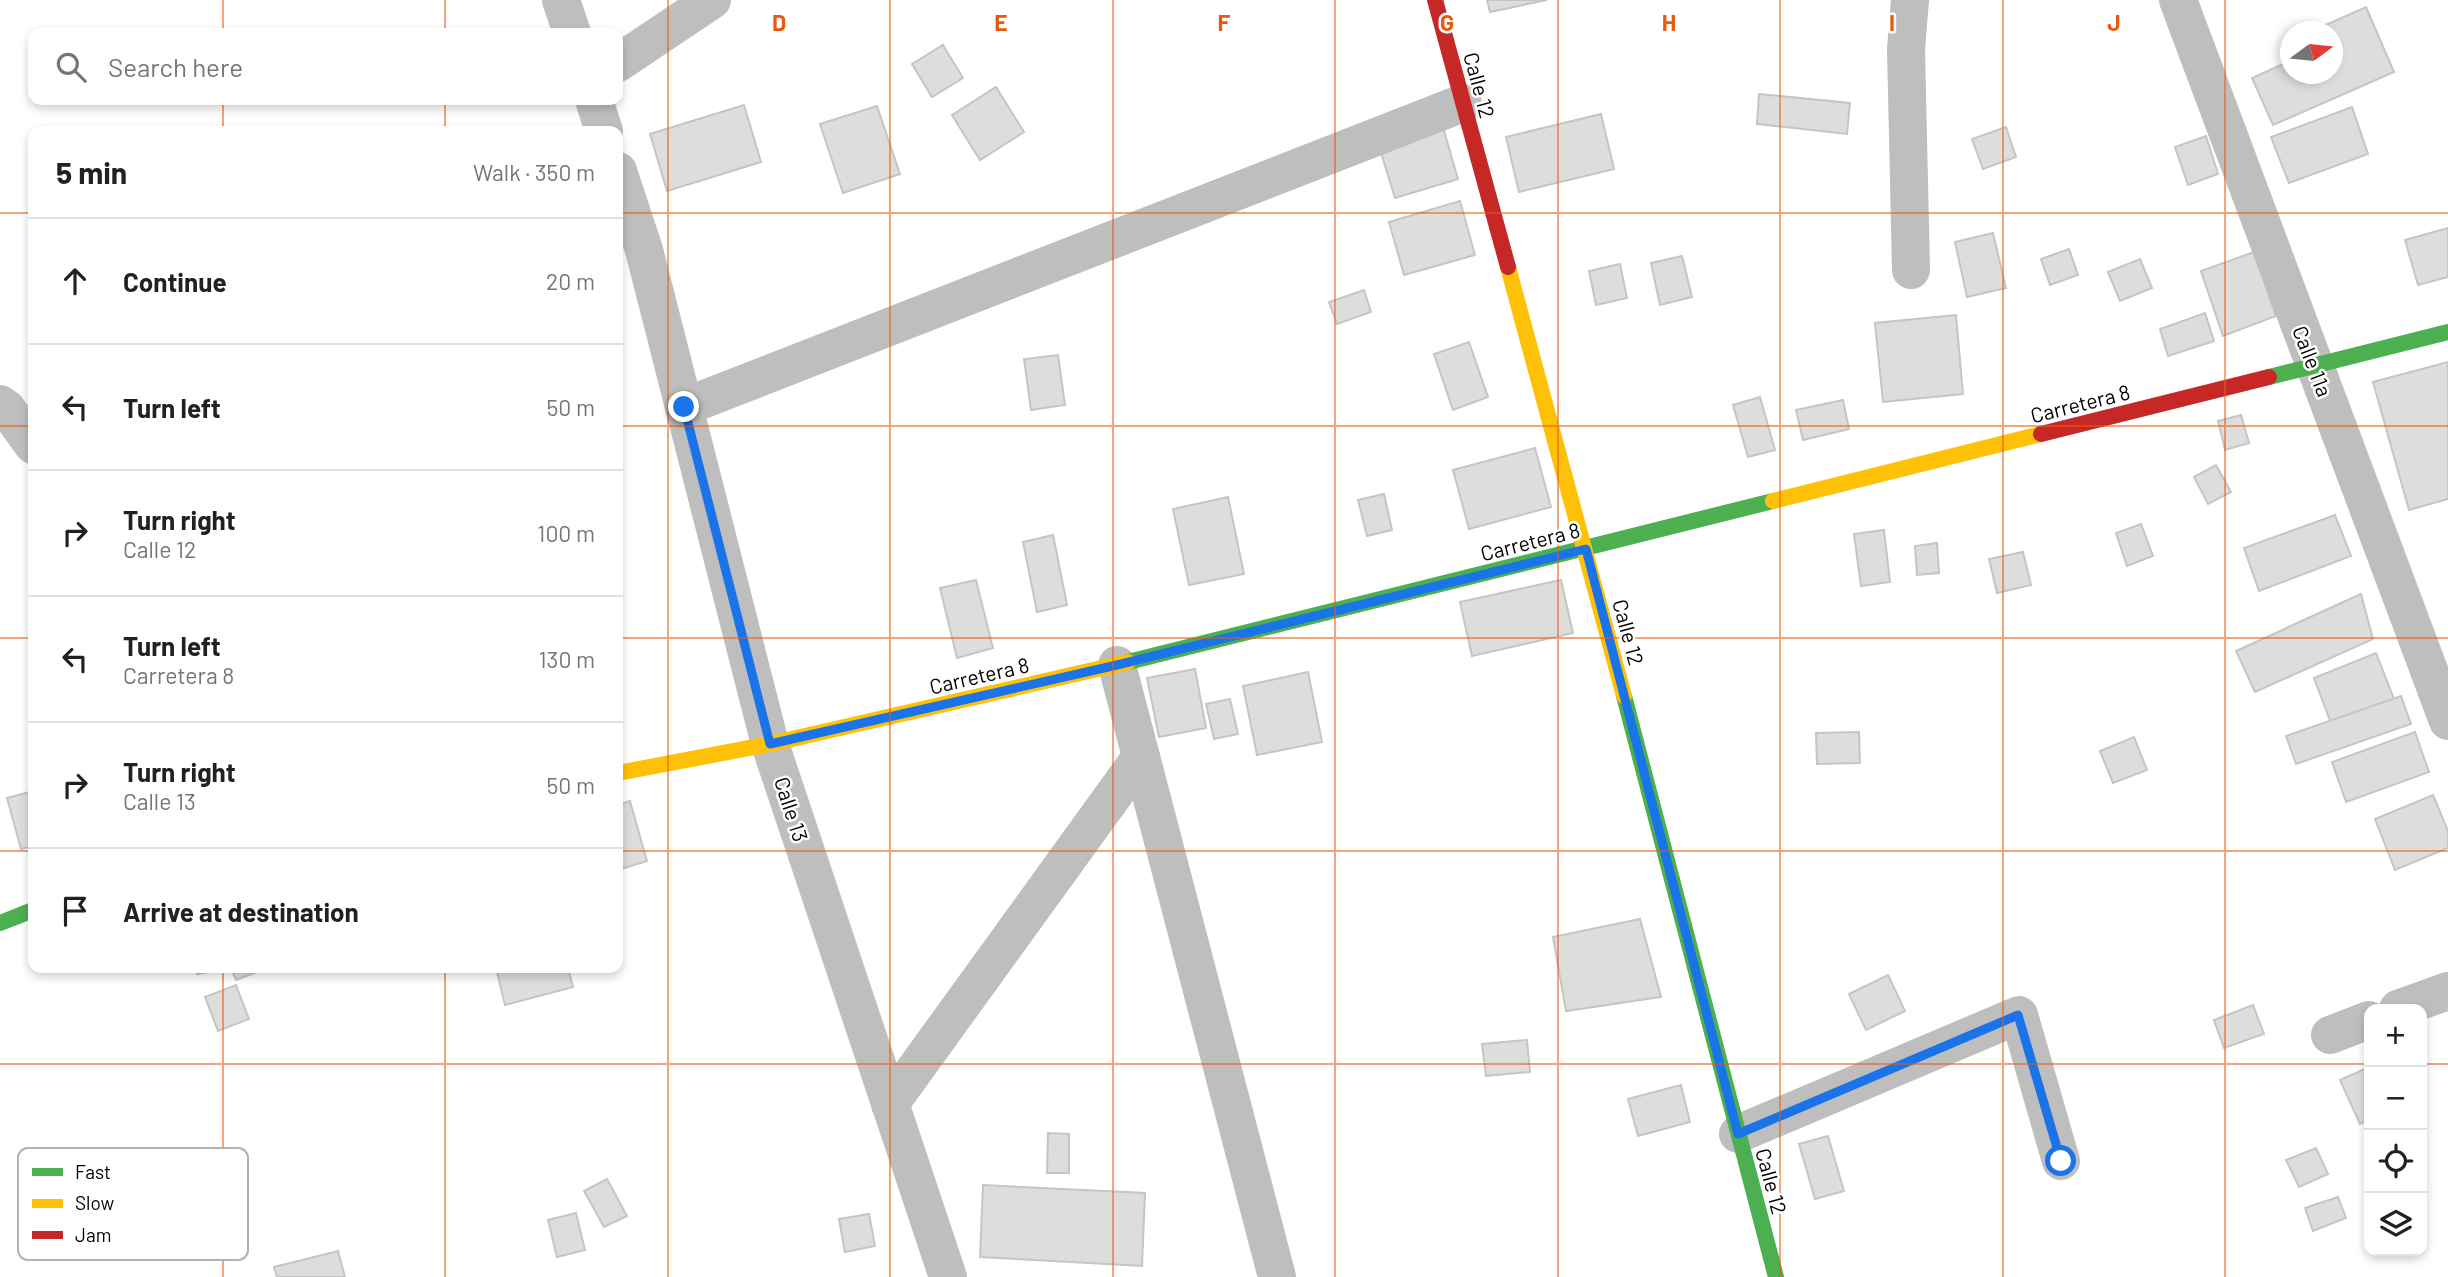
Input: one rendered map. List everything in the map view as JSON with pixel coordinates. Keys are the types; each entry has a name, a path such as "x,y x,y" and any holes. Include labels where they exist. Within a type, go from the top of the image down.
{"street":[{"path":"561,0 570,28"},
{"path":"623,60 712,0"},
{"name":"Calle 12","path":"1435,0 1586,549 1776,1277"},
{"path":"1910,0 1906,49 1911,270"},
{"name":"Calle 11a","path":"2178,0 2448,721"},
{"path":"684,407 1463,103"},
{"path":"596,105 602,126"},
{"name":"Calle 13","path":"623,186 644,250 770,744 948,1277"},
{"name":"Carretera 8","path":"623,772 770,744 1117,665 2448,332"},
{"path":"0,404 28,438"},
{"path":"1117,665 1278,1277"},
{"path":"890,1104 1141,757"},
{"path":"0,923 28,912"},
{"path":"2412,1004 2448,991"},
{"path":"1738,1134 2018,1015 2061,1161"},
{"path":"2330,1035 2364,1022"}],"building":[{"path":"1487,0 1547,0 1490,12"},
{"path":"2366,7 2394,72 2273,125 2252,78 2280,65 2280,84 2343,84 2343,21 2335,21"},
{"path":"943,45 963,78 932,97 912,64"},
{"path":"996,87 1024,132 980,160 952,115"},
{"path":"1759,94 1850,103 1847,134 1757,124"},
{"path":"744,105 761,162 667,191 650,134"},
{"path":"877,106 900,174 843,193 820,124"},
{"path":"2352,107 2368,154 2289,183 2271,137"},
{"path":"1601,114 1614,169 1519,192 1506,137"},
{"path":"1442,124 1458,179 1395,198 1378,143"},
{"path":"2006,127 2016,157 1983,169 1972,139"},
{"path":"2206,136 2218,174 2188,185 2175,147"},
{"path":"1460,201 1475,255 1404,275 1389,222"},
{"path":"2448,228 2448,277 2418,285 2405,240"},
{"path":"1993,233 2006,288 1967,297 1955,242"},
{"path":"2069,249 2078,275 2050,285 2041,259"},
{"path":"2254,252 2276,316 2223,336 2201,271"},
{"path":"1682,256 1692,297 1660,305 1651,263"},
{"path":"2140,259 2152,288 2120,301 2108,272"},
{"path":"1620,264 1627,298 1596,305 1589,271"},
{"path":"1364,290 1371,312 1337,324 1329,302"},
{"path":"2205,313 2214,341 2168,356 2160,329"},
{"path":"1956,315 1963,394 1883,402 1875,323"},
{"path":"1469,342 1488,397 1453,410 1434,354"},
{"path":"1058,355 1065,405 1031,410 1024,359"},
{"path":"2448,362 2448,499 2409,510 2373,382"},
{"path":"1760,397 1775,450 1748,457 1733,405"},
{"path":"1843,400 1849,429 1803,440 1796,410"},
{"path":"2241,415 2249,443 2225,450 2218,421"},
{"path":"1535,448 1551,507 1469,529 1453,470"},
{"path":"2216,465 2231,492 2208,504 2194,477"},
{"path":"1384,494 1392,530 1367,536 1358,500"},
{"path":"1228,497 1244,574 1189,585 1173,509"},
{"path":"2335,515 2351,556 2259,591 2244,548"},
{"path":"2141,524 2153,556 2127,566 2116,533"},
{"path":"1884,530 1890,582 1861,586 1854,534"},
{"path":"1053,535 1067,605 1037,612 1023,542"},
{"path":"1937,543 1939,573 1917,575 1915,546"},
{"path":"2023,552 2031,585 1997,593 1989,559"},
{"path":"976,580 993,648 957,658 940,588"},
{"path":"1561,580 1573,633 1472,656 1460,602"},
{"path":"2361,594 2373,639 2255,692 2236,651"},
{"path":"2376,653 2394,699 2331,723 2314,678"},
{"path":"1195,669 1206,728 1159,737 1147,678"},
{"path":"1308,672 1322,742 1257,755 1243,686"},
{"path":"2401,696 2411,724 2296,764 2286,736"},
{"path":"1230,699 1238,734 1214,739 1206,704"},
{"path":"1859,732 1860,763 1817,764 1816,733"},
{"path":"2415,732 2429,772 2346,802 2332,762"},
{"path":"2134,737 2147,770 2113,783 2100,751"},
{"path":"28,792 28,847 21,849 7,798"},
{"path":"2433,795 2448,831 2448,848 2395,870 2375,819"},
{"path":"630,801 647,861 623,868 623,803"},
{"path":"1640,919 1661,997 1566,1011 1553,937"},
{"path":"233,973 254,973 236,980"},
{"path":"497,973 569,973 573,987 505,1005"},
{"path":"1888,975 1905,1011 1866,1030 1849,994"},
{"path":"236,985 249,1019 218,1031 205,997"},
{"path":"2253,1005 2264,1034 2224,1048 2214,1020"},
{"path":"1527,1040 1530,1072 1486,1076 1482,1044"},
{"path":"2364,1069 2364,1122 2360,1124 2340,1080"},
{"path":"1681,1085 1690,1122 1638,1136 1628,1099"},
{"path":"1048,1133 1069,1134 1069,1173 1047,1173"},
{"path":"1828,1136 1844,1191 1815,1199 1799,1144"},
{"path":"2316,1148 2328,1174 2299,1187 2286,1160"},
{"path":"607,1179 627,1216 604,1227 584,1191"},
{"path":"983,1185 1145,1193 1142,1266 980,1257"},
{"path":"2338,1197 2346,1218 2313,1231 2305,1208"},
{"path":"576,1213 585,1250 557,1257 548,1220"},
{"path":"869,1214 875,1246 845,1252 839,1219"},
{"path":"338,1251 345,1277 277,1277 274,1267"}],"traffic: fast":[{"path":"2269,377 2448,332"},
{"path":"1128,662 1773,501"},
{"path":"1624,696 1776,1277"},
{"path":"0,923 28,912"}],"traffic: slow":[{"path":"1508,267 1624,696"},
{"path":"1773,501 2041,434"},
{"path":"623,772 770,744 1128,662"}],"traffic: jam":[{"path":"1435,0 1508,267"},
{"path":"2041,434 2269,377"}],"route":[{"path":"684,407 770,744 1117,665 1586,549 1738,1134 2018,1015 2061,1161"}]}
